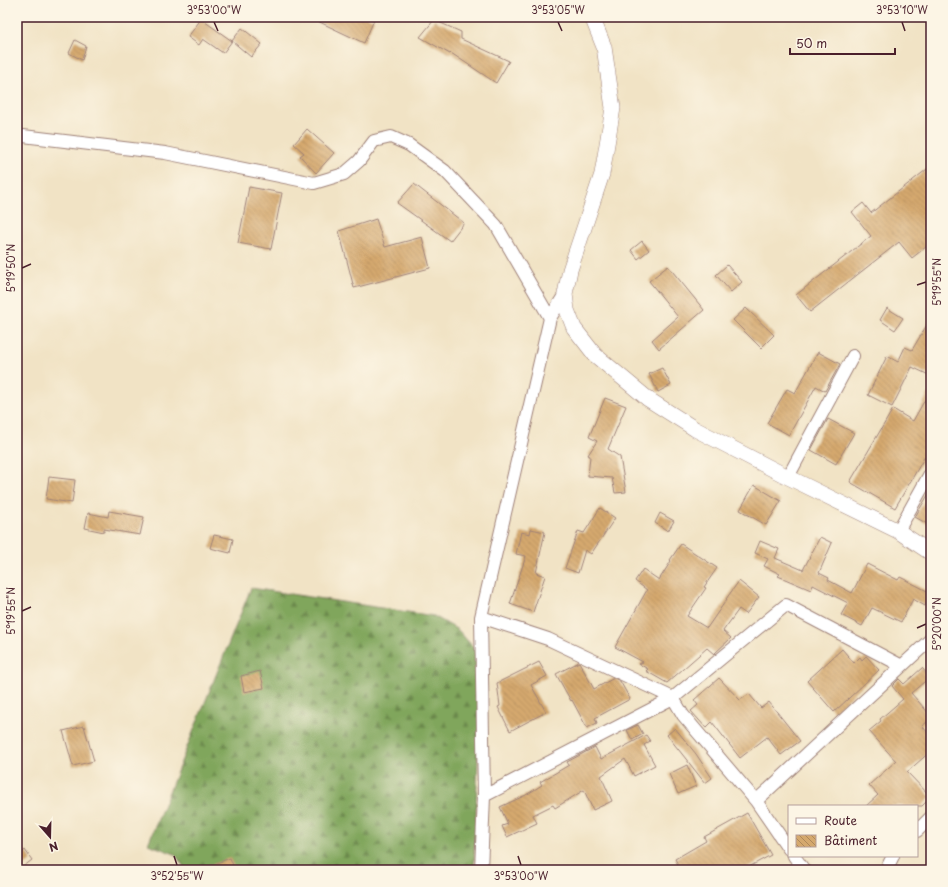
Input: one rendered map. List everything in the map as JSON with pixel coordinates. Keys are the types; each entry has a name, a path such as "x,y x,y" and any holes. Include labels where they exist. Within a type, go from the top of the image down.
{"street":[{"path":"592,17 604,47 613,108 602,174 570,270 565,294 567,310 574,328 595,354 648,399 695,429 898,531 931,553"},
{"path":"23,136 165,153 314,183 344,174 359,161 374,142 391,137 409,145 445,171 496,225 550,318"},
{"path":"481,870 484,796 481,618 550,318 565,294"},
{"path":"788,477 852,356"},
{"path":"898,531 931,472"},
{"path":"484,796 673,698 786,605 902,666"},
{"path":"481,618 548,639 673,698 683,715 756,801 788,848"},
{"path":"756,801 931,639"},
{"path":"918,830 931,817"},
{"path":"795,857 804,870"},
{"path":"886,870 892,857"}],"green space":[{"path":"251,588 434,616 458,630 474,648 481,670 474,870 186,870 175,854 148,844"}],"building":[{"path":"309,17 367,17 374,20 364,43"},
{"path":"201,19 232,41 223,53 203,39 199,45 188,37"},
{"path":"434,20 461,32 461,39 509,61 496,83 451,53 450,54 420,37"},
{"path":"242,28 262,44 251,57 232,41"},
{"path":"75,40 86,46 82,60 69,53"},
{"path":"307,129 334,153 316,173 300,156 304,153 294,144"},
{"path":"931,166 931,243 912,258 899,242 810,312 796,295 871,236 852,212 863,203 871,213"},
{"path":"414,184 464,223 450,241 397,203"},
{"path":"249,187 282,193 271,249 238,243"},
{"path":"376,219 385,247 422,237 430,268 354,288 339,231"},
{"path":"642,241 649,250 638,259 631,250"},
{"path":"727,265 742,282 731,292 716,275"},
{"path":"668,266 704,310 659,349 652,340 678,317 649,281"},
{"path":"746,308 774,335 761,348 733,320"},
{"path":"887,308 903,318 895,330 880,320"},
{"path":"931,318 931,376 912,367 892,407 868,395 887,356 898,362 905,347 912,350"},
{"path":"818,352 840,364 825,391 816,386 789,435 767,423 787,389 795,393"},
{"path":"662,368 671,385 658,392 649,374"},
{"path":"931,389 931,446 895,508 850,482 893,409 913,421"},
{"path":"605,398 626,406 608,449 620,457 626,492 615,493 612,478 588,476 590,456 588,455 597,441 589,437"},
{"path":"828,419 854,433 836,464 811,450"},
{"path":"49,477 75,480 72,503 46,499"},
{"path":"754,485 781,501 766,525 740,510"},
{"path":"931,490 931,526 915,517"},
{"path":"600,508 615,518 591,554 585,550 578,573 565,568 578,531 584,533"},
{"path":"109,511 144,517 140,535 104,529 104,532 85,528 88,513 108,517"},
{"path":"660,513 674,521 668,531 655,523"},
{"path":"531,529 545,532 536,573 545,576 533,612 510,604 526,556 516,554 521,532 530,534"},
{"path":"214,535 233,539 230,553 210,548"},
{"path":"820,537 832,543 819,573 829,578 828,580 852,593 867,564 898,580 900,577 931,593 925,606 913,599 901,622 872,608 862,626 841,615 848,603 813,585 811,590 778,576 780,574 764,566 768,559 755,553 760,541 779,549 775,558 803,570"},
{"path":"681,544 717,568 704,587 706,588 687,616 707,628 739,581 759,597 746,614 739,609 723,631 731,638 714,654 707,648 667,683 646,671 648,669 639,664 643,662 615,647 647,590 635,581 643,569 659,580"},
{"path":"842,649 854,663 860,657 862,660 866,656 879,670 834,712 807,681"},
{"path":"539,662 547,676 531,685 546,712 510,731 498,707 500,706 497,683"},
{"path":"579,662 594,689 614,678 620,681 630,699 595,718 597,723 587,728 556,674"},
{"path":"922,668 930,677 911,693 931,716 931,719 922,726 931,736 931,751 907,772 931,797 922,806 867,805 878,795 869,785 896,761 869,731 903,699 892,686 899,679 904,684"},
{"path":"260,671 264,688 244,692 241,676"},
{"path":"719,678 740,700 749,694 761,708 769,702 800,741 781,755 767,737 740,758 712,722 706,728 691,711 698,705 694,700"},
{"path":"638,725 643,734 632,740 627,730"},
{"path":"84,726 94,761 73,766 63,731"},
{"path":"675,728 696,754 712,778 705,783 667,735"},
{"path":"646,735 650,741 644,745 655,765 634,776 625,759 601,776 612,801 593,810 584,790 555,808 553,805 533,815 537,823 507,837 502,826 508,824 500,807 526,795 542,785 540,782 569,765 567,762 595,747 601,759"},
{"path":"687,765 696,786 678,794 669,774"},
{"path":"747,813 771,855 743,870 681,870 675,859 706,841 704,837"},
{"path":"25,850 32,860 17,870 17,857"},
{"path":"230,858 235,870 201,869"}]}
